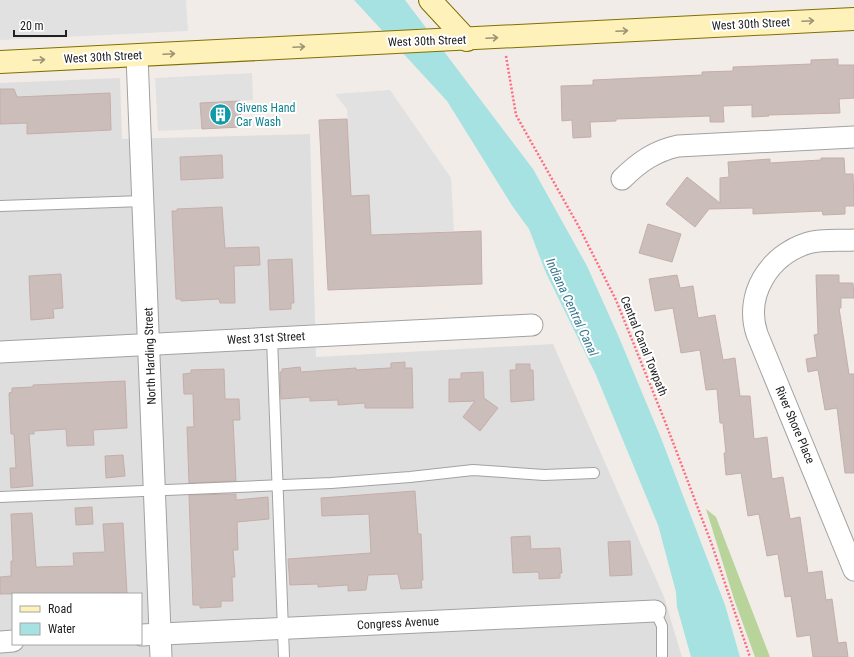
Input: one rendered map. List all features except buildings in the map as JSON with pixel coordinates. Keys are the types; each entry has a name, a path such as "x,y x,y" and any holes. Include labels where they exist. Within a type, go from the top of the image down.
{"main road":[{"path":"430,0 460,40"},
{"name":"West 30th Street","path":"0,62 854,19"}],"street":[{"name":"North Harding Street","path":"137,56 155,490 151,635 162,657"},
{"path":"622,179 634,167 653,153 678,146 854,137"},
{"name":"River Shore Place","path":"854,240 808,243 780,258 763,278 757,291 754,306 754,323 757,334 854,570"},
{"name":"West 31st Street","path":"0,352 532,325"},
{"name":"Congress Avenue","path":"151,635 655,611"},
{"path":"0,642 12,641"}],"lane":[{"path":"0,206 143,201"},
{"path":"272,338 284,657"},
{"path":"0,497 277,485 410,477 473,470 544,475 594,473"},
{"path":"655,611 662,626 662,657"}],"path":[{"name":"Central Canal Towpath","path":"506,52 516,115 579,227 616,300 712,544 750,657"}],"shaded area":[{"path":"0,0 186,0 188,31 0,40"},
{"path":"252,73 253,100 201,103 202,129 158,131 155,78"},
{"path":"120,78 122,139 310,134 316,357 553,344 664,597 682,657 0,657 0,83"},
{"path":"390,90 451,178 454,231 371,235 351,196 347,109 335,94"}],"green space":[{"path":"706,509 716,517 770,657 755,657 734,599"}],"water":[{"name":"Indiana Central Canal","path":"354,0 405,0 533,169 587,266 618,335 661,438 725,605 740,657 691,657 677,607 676,592 658,525 596,375 546,273 529,229 513,207 447,101"}],"place":[{"name":"Givens Hand Car Wash","path":"221,115"}]}
